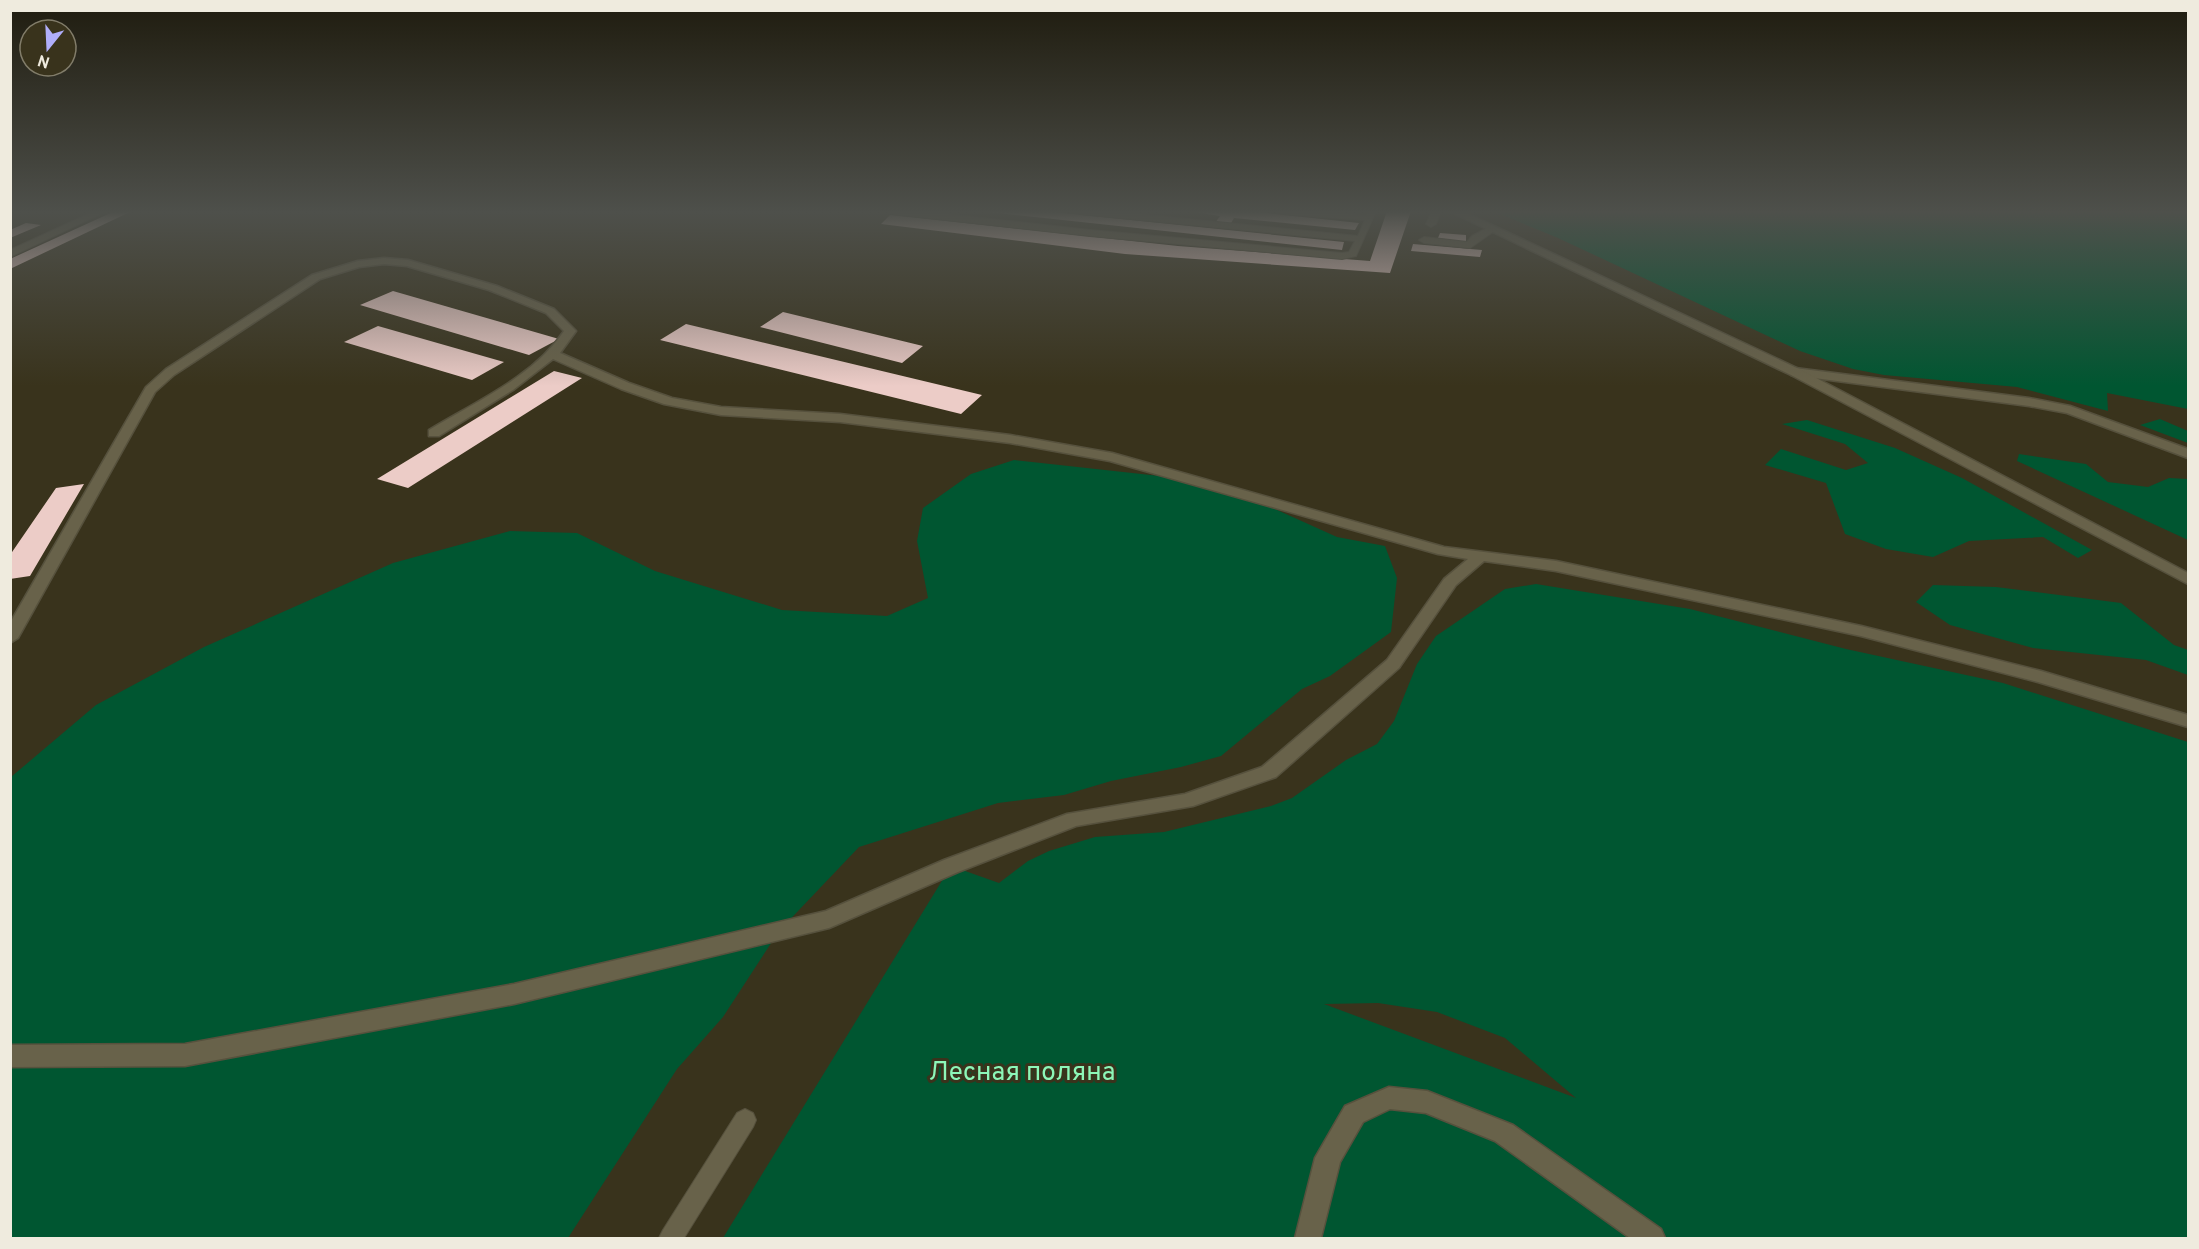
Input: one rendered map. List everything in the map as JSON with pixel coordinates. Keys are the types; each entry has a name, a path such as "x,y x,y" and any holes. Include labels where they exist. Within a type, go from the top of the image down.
{"street":[{"path":"10,638 150,390 170,372 316,277 341,269"},
{"path":"429,269 493,288 550,311 570,331 565,341 534,369 434,433"},
{"path":"1577,269 1795,372 2188,579"},
{"path":"552,354 615,382 669,401 722,411 840,418 987,436 1112,457 1443,551 1556,566 1861,631 2041,677 2188,721"},
{"path":"1795,372 2017,400 2070,410 2188,454"},
{"path":"10,1056 185,1055 514,994 829,919 951,866 1074,819 1186,801 1269,772 1393,664 1450,582 1481,556"},
{"path":"1308,1239 1328,1158 1333,1149 1354,1114 1389,1098 1427,1102 1504,1133 1652,1239"}],"lane":[{"path":"671,1239 745,1120"}],"green space":[{"path":"1625,269 2188,269 2188,409 2107,393 2108,411 2017,387 1884,375 1853,369 1800,351"},
{"path":"2160,419 2188,431 2188,443 2140,425"},
{"path":"1807,420 1895,448 1962,478 2092,550 2078,558 2043,537 1969,541 1933,557 1886,549 1845,534 1826,483 1765,465 1781,449 1846,470 1868,463 1845,444 1782,424"},
{"path":"2019,454 2086,464 2108,482 2148,487 2169,478 2188,479 2188,540 2017,461"},
{"path":"1014,460 1187,479 1246,496 1337,537 1385,546 1397,578 1391,632 1330,676 1302,689 1221,756 1181,767 1111,781 1064,795 998,803 859,847 779,931 723,1017 677,1069 568,1238 11,1238 11,777 96,705 204,647 393,563 510,531 577,533 655,571 782,610 887,616 928,598 917,541 923,508 971,474"},
{"name":"Лесная поляна","path":"1536,584 1690,609 1846,649 2003,683 2188,742 2188,1238 723,1238 951,866 999,883 1028,861 1049,851 1095,837 1164,832 1271,806 1292,798 1346,760 1377,744 1394,721 1417,664 1436,636 1505,589","holes":["1378,1003 1437,1012 1505,1038 1576,1098 1324,1004"]},
{"path":"1933,585 1996,587 2121,603 2174,645 2188,650 2188,675 2146,660 2033,648 1950,625 1916,602"}],"building":[{"path":"1338,269 1391,269 1390,273"},
{"path":"393,291 559,339 529,355 360,305"},
{"path":"783,312 923,346 902,363 760,327"},
{"path":"686,324 982,395 961,414 660,340"},
{"path":"378,326 504,362 472,380 344,342"},
{"path":"554,371 582,378 408,488 377,479"},
{"path":"84,484 30,576 10,579 10,555 56,488"}]}
